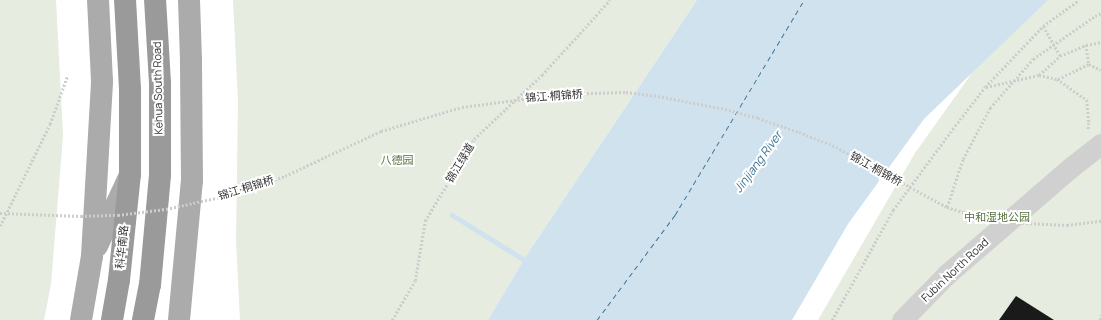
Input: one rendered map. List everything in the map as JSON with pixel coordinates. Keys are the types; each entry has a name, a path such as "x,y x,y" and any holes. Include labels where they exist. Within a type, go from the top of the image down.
{"highway":[{"path":"124,0 130,89 130,174"},
{"path":"143,320 150,285 160,175 160,83 155,0"},
{"name":"科华南路","path":"112,320 119,280 130,174"}],"main road":[{"path":"81,320 92,256 102,81 98,0"},
{"path":"179,320 192,181 192,60 189,0"},
{"path":"92,256 130,174"}],"street":[{"name":"Fubin North Road","path":"902,320 946,275 1101,144"}],"path":[{"name":"锦江绿道","path":"392,320 415,281 425,221 474,139 542,75 610,0"},
{"path":"832,320 893,210 985,87 1043,26 1079,0"},
{"path":"947,206 963,159 990,108 1033,59 1101,13"},
{"path":"1043,26 1060,56"},
{"path":"1039,75 1060,56 1086,45 1101,42"},
{"path":"1086,45 1089,64"},
{"path":"1089,64 1101,70"},
{"path":"1058,79 1089,64"},
{"path":"985,87 1039,75 1058,79 1087,100 1089,123 1083,158"},
{"path":"0,226 50,124 67,77"},
{"name":"锦江·桐锦桥","path":"0,213 96,216 166,209 225,196 278,178 381,131 462,107 563,94 620,92 685,100 758,118 836,147 947,206 982,218 1006,222 1068,225 1101,221"},
{"path":"1100,320 1101,315"}],"green space":[{"path":"0,0 56,0 63,136 51,284 44,320 0,320"},
{"name":"八德园","path":"233,0 697,0 526,256 488,320 240,320 236,241 238,101"},
{"name":"中和湿地公园","path":"1024,0 1101,0 1101,320 818,320 915,153"}],"water":[{"name":"Jinjiang River","path":"697,0 1048,0 924,119 848,224 792,320 488,320 526,256"}],"building":[{"path":"1016,296 1054,320 999,320"}],"waterway":[{"path":"452,215 529,263"}],"ferry route":[{"path":"597,320 675,215 804,0"}]}
